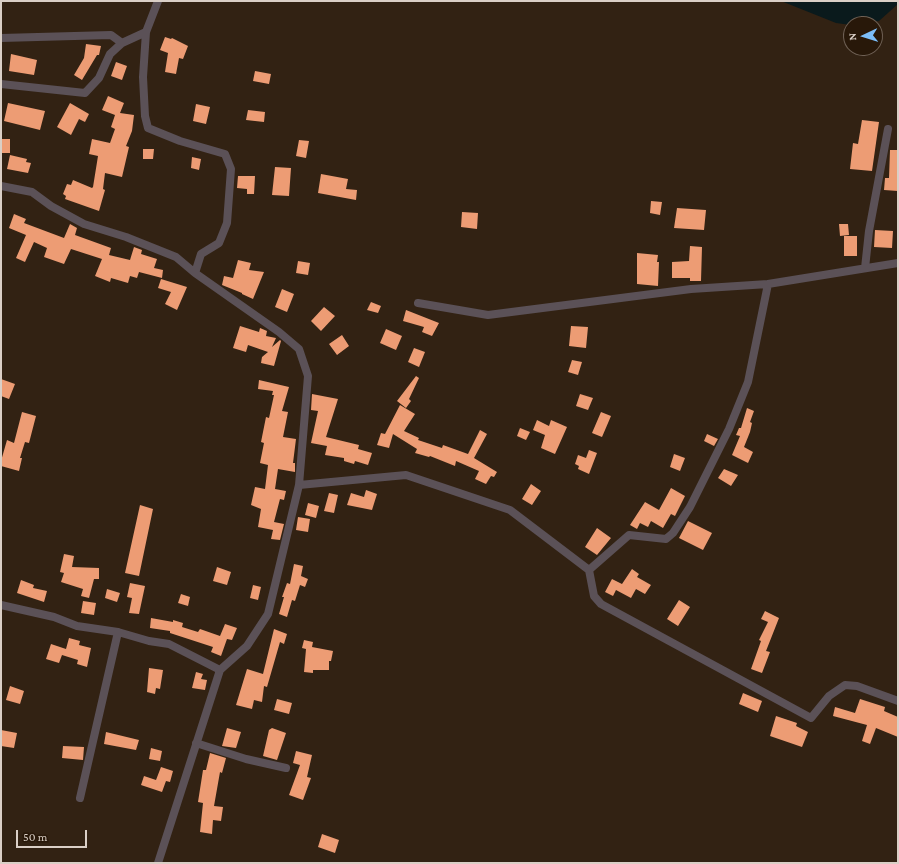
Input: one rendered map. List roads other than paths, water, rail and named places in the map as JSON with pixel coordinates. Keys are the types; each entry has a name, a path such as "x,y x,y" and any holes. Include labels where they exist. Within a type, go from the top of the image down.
{"street":[{"path":"158,1 146,32 143,77 145,116 148,128 180,142 225,154 231,169 227,223 219,243 200,254 195,273"},
{"path":"1,84 85,93 99,78 110,54 122,43 146,32"},
{"path":"1,38 111,36 122,43"},
{"path":"865,268 869,231 888,129"},
{"path":"1,186 32,192 51,206 84,224 126,237 176,257 195,273 279,332 299,349 308,376 299,485 268,614 247,646 220,670 158,863"},
{"path":"418,303 488,315 677,291 768,284 898,263"},
{"path":"588,570 629,535 666,539 673,533 690,507 729,429 748,382 768,284"},
{"path":"299,485 406,475 510,510 588,570 594,596 601,604 811,718 828,696 845,685 857,686 898,701"},
{"path":"1,604 54,617 77,626 118,632 149,641 169,644 220,670"},
{"path":"80,798 118,632"},
{"path":"196,743 246,759 286,768"}]}
